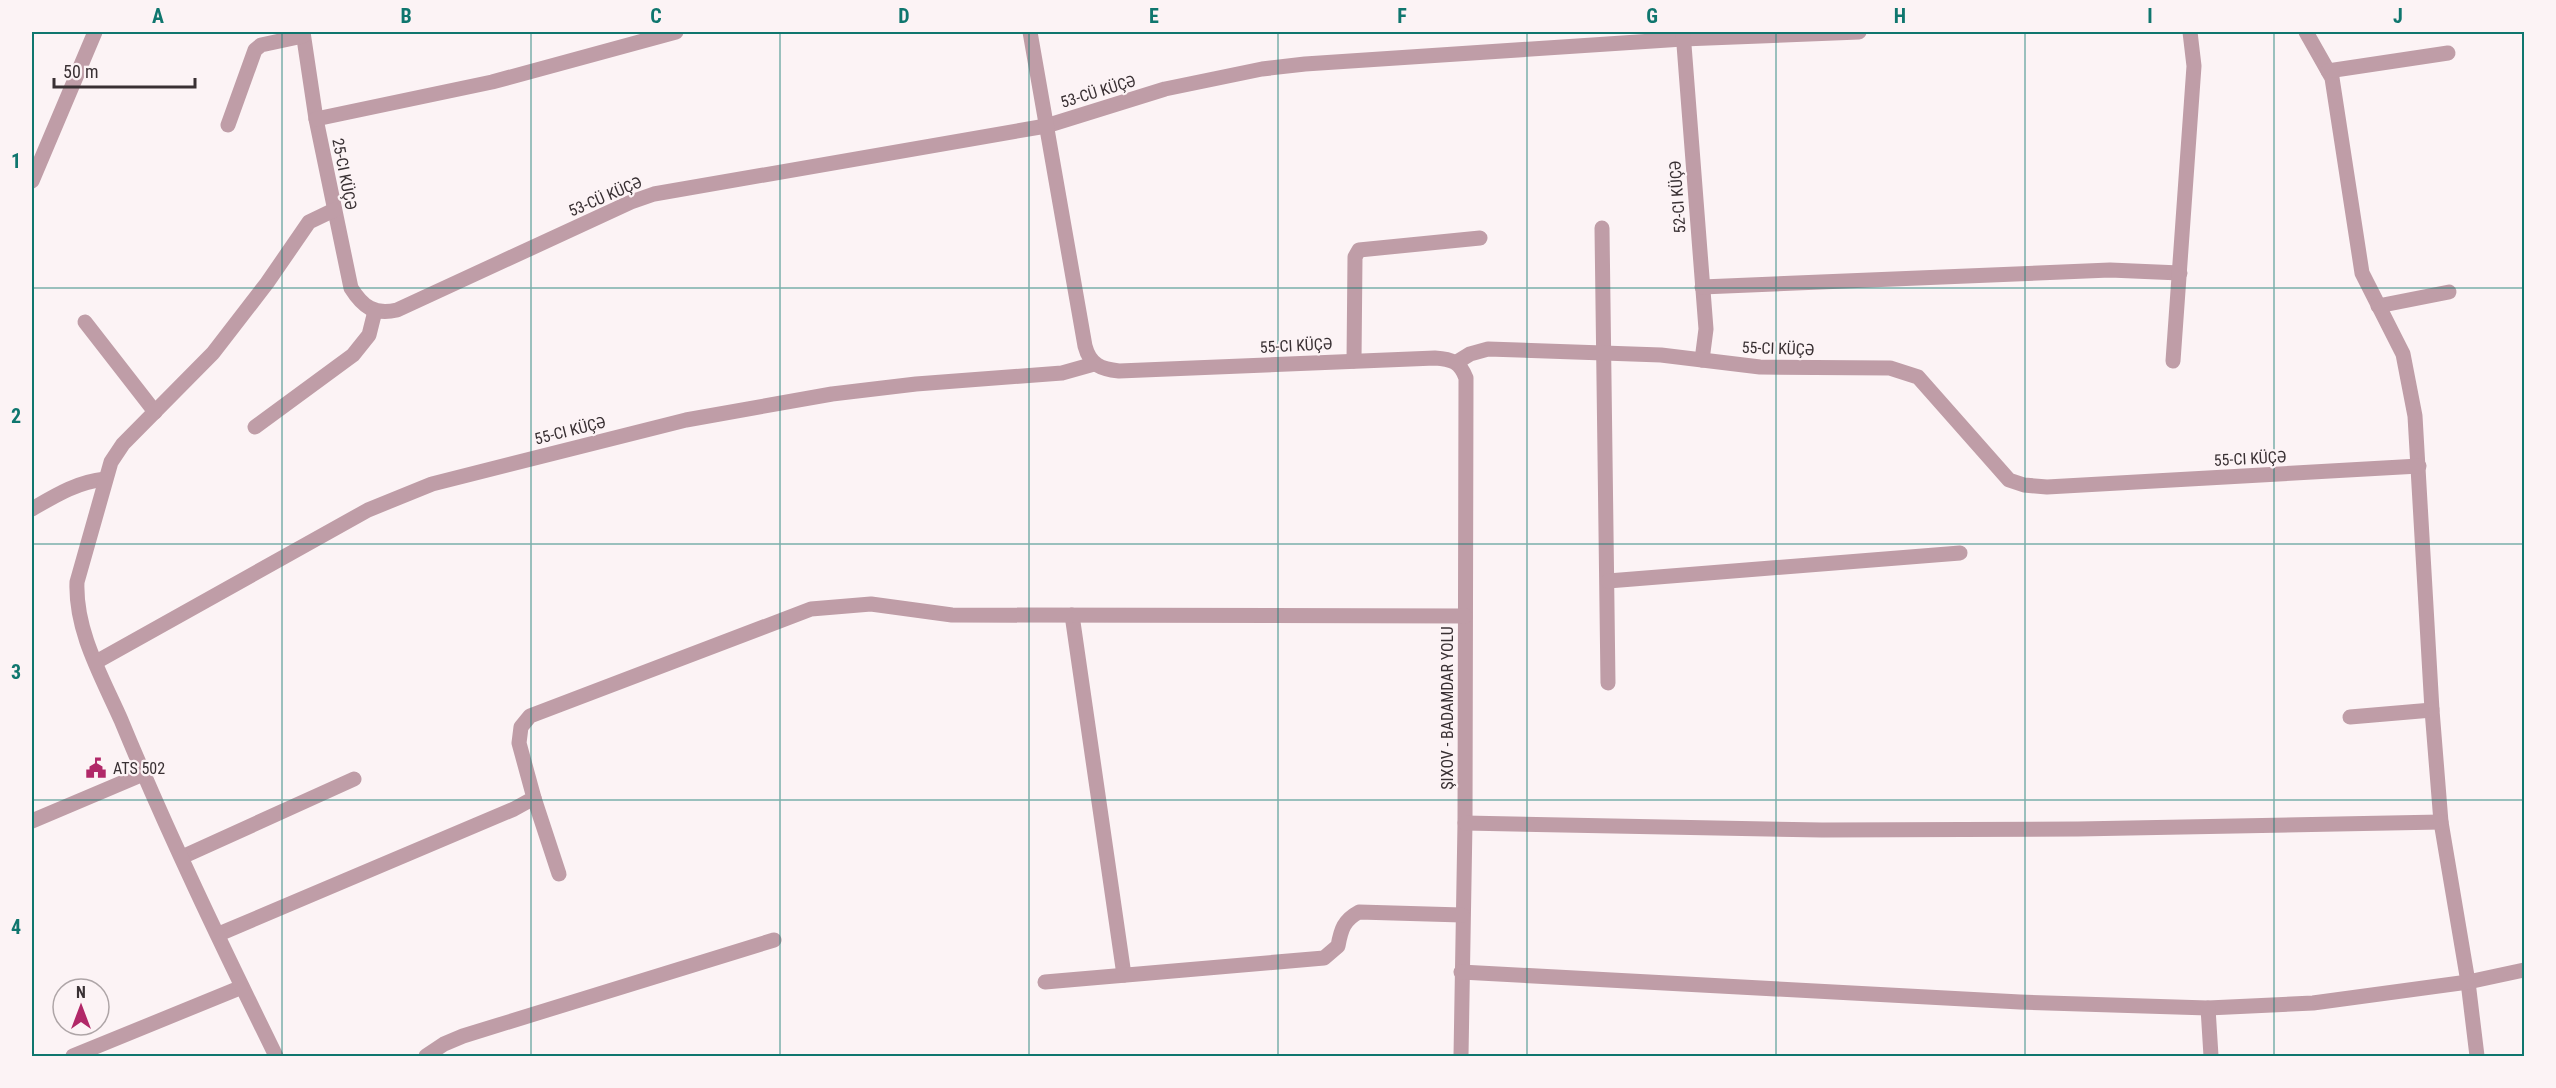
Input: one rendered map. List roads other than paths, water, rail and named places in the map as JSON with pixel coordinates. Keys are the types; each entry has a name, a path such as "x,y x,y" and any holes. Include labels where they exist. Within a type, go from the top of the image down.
{"street":[{"path":"32,181 95,32"},
{"path":"316,119 492,82 676,32"},
{"path":"1030,32 1085,346 1094,364"},
{"name":"53-CÜ KÜÇƏ","path":"375,311 397,310 631,202 654,194 1046,126 1165,89 1262,69 1683,35 1859,32"},
{"path":"2174,360 2194,66 2190,32"},
{"path":"2306,32 2332,78 2362,273 2403,354 2415,416 2432,710 2441,822 2468,982 2477,1056"},
{"path":"228,125 255,51 261,45 303,34"},
{"name":"25-CI KÜÇƏ","path":"303,34 316,119 351,288 365,307 375,311"},
{"name":"52-CI KÜÇƏ","path":"1683,35 1706,329 1702,360"},
{"path":"2328,71 2448,53"},
{"path":"276,1056 143,774 81,623 76,599 77,582 105,479 111,462 123,444 213,353 267,283 309,222 317,216 334,210"},
{"path":"1602,228 1608,683"},
{"path":"1354,361 1355,257 1359,250 1480,238"},
{"path":"1702,287 2110,270 2180,273"},
{"path":"2378,306 2449,292"},
{"path":"255,427 353,355 369,335 375,311"},
{"path":"85,322 155,411"},
{"name":"55-CI KÜÇƏ","path":"96,662 368,510 432,484 686,420 820,396 916,384 1062,373 1094,364 1104,369 1119,371 1435,358 1457,362 1470,354 1488,349 1605,351 1760,368 1890,368 1918,377 2009,480 2024,484 2047,487 2419,466"},
{"path":"1457,362 1466,378 1465,823 1461,1056"},
{"path":"32,509 72,486 105,479"},
{"path":"1608,581 1960,553"},
{"path":"559,874 519,743 521,727 530,716 811,609 871,604 952,615 1465,616"},
{"path":"1071,615 1124,975"},
{"path":"2350,717 2432,710"},
{"path":"32,821 143,774"},
{"path":"182,857 354,778"},
{"path":"219,934 514,809 534,798"},
{"path":"1465,823 1845,830 2078,829 2441,822"},
{"path":"1045,982 1324,958 1338,946 1341,930 1347,918 1359,912 1462,915"},
{"path":"426,1056 444,1044 463,1036 774,940"},
{"path":"1461,972 2020,1002 2208,1008 2313,1003 2468,982 2524,970"},
{"path":"73,1056 242,987"},
{"path":"2208,1008 2211,1056"}],"place":[{"name":"ATS 502","path":"96,768"}]}
